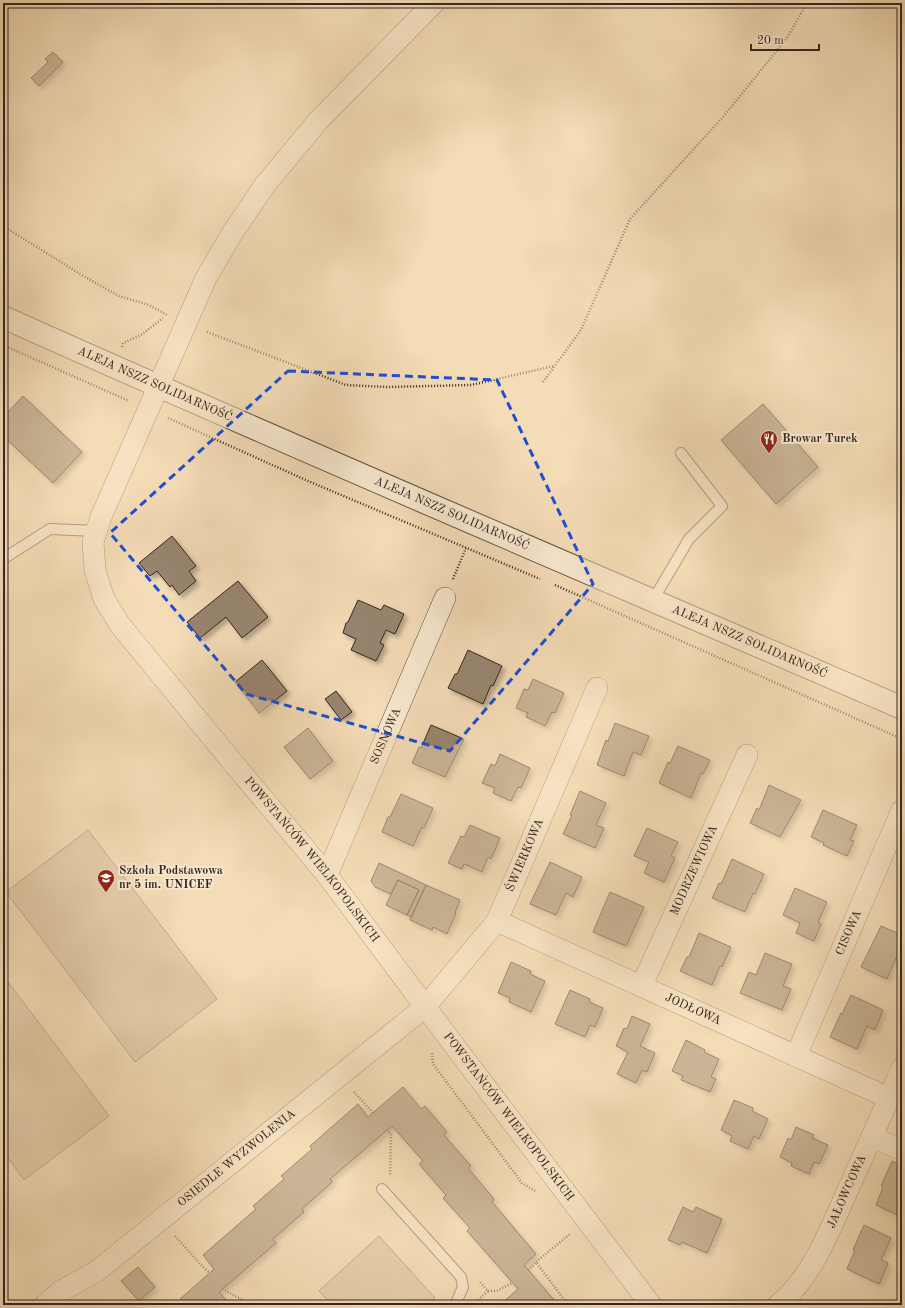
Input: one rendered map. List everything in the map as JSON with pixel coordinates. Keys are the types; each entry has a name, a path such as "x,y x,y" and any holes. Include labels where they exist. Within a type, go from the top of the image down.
{"street":[{"name":"POWSTAŃCÓW WIELKOPOLSKICH","path":"434,3 318,121 265,185 233,232 206,278 194,326 158,387 113,487 96,531 93,542 97,578 104,599 120,625 243,776 328,875 425,1007 651,1305"},
{"name":"ALEJA NSZZ SOLIDARNOŚĆ","path":"3,317 158,387 902,708"},
{"name":"SOSNOWA","path":"328,875 445,598"},
{"name":"ŚWIERKOWA","path":"425,1007 497,921 597,688"},
{"name":"MODRZEWIOWA","path":"642,985 747,755"},
{"name":"CISOWA","path":"796,1056 902,810"},
{"name":"JODŁOWA","path":"497,921 642,985 889,1098"},
{"name":"OSIEDLE WYZWOLENIA","path":"45,1305 61,1291 97,1271 425,1007"},
{"name":"JAŁOWCOWA","path":"778,1305 786,1298 814,1262 902,1068"},
{"path":"872,1137 902,1150"}],"lane":[{"path":"653,600 690,539 722,506 681,453"},
{"path":"3,559 50,529 96,531"},
{"path":"382,1189 461,1276 463,1287 455,1305"}],"path":[{"path":"543,382 581,330 630,219 733,105 788,38 807,3"},
{"path":"3,226 85,277 119,296 149,305 167,315 194,326 346,385 386,387 471,385 554,366"},
{"path":"3,345 308,481 541,579"},
{"path":"445,598 466,548"},
{"path":"548,582 902,739"},
{"path":"432,1052 433,1064 522,1183 540,1193"},
{"path":"350,1088 373,1113"},
{"path":"387,1130 391,1134"},
{"path":"528,1270 572,1233 566,1229"},
{"path":"173,1234 210,1273"},
{"path":"536,1262 568,1305"},
{"path":"488,1291 496,1291 512,1283"},
{"path":"223,1288 229,1293 254,1305"}],"highlighted area":[{"path":"288,371 497,380 593,584 450,751 246,694 110,533"}],"shaded area":[{"path":"88,830 217,999 135,1062 6,892"},
{"path":"5,978 109,1116 24,1180 3,1151 3,979"},
{"path":"379,1236 435,1298 427,1305 332,1305 319,1291"}],"building":[{"path":"53,52 63,62 39,86 31,78 48,62 45,59"},
{"path":"23,396 82,452 53,483 3,436 3,417"},
{"name":"Browar Turek","path":"763,404 818,467 776,504 721,440"},
{"path":"172,536 196,566 189,571 196,581 179,595 172,585 170,587 157,571 150,576 139,563"},
{"path":"238,581 268,617 242,638 226,617 200,638 187,622"},
{"path":"358,600 381,610 384,605 404,614 395,634 386,630 380,643 384,645 376,661 351,650 356,639 343,633 346,623 348,622"},
{"path":"468,650 502,666 493,686 491,685 483,704 448,688 455,674 457,674"},
{"path":"262,660 287,691 259,713 235,682"},
{"path":"533,679 564,693 555,713 552,712 545,726 526,717 528,713 516,708 524,689 528,690"},
{"path":"336,691 352,712 341,720 325,699"},
{"path":"615,723 649,736 641,755 633,752 624,776 597,765 606,740 608,741"},
{"path":"431,725 464,739 445,777 412,763 419,747 421,748"},
{"path":"308,728 333,761 310,779 284,747"},
{"path":"678,746 710,760 703,774 701,773 691,798 659,783 668,762 670,763"},
{"path":"500,754 530,768 521,788 518,787 511,801 493,793 495,788 482,783 491,764 495,766"},
{"path":"769,785 801,800 780,837 750,823 757,808 759,810"},
{"path":"580,791 606,803 596,825 604,828 595,848 563,834 572,815 570,815"},
{"path":"401,794 433,808 424,828 422,827 413,846 382,832 388,817 390,817"},
{"path":"823,810 857,825 850,840 854,841 847,856 823,845 824,843 811,837"},
{"path":"470,825 500,838 491,859 488,857 482,872 464,864 462,869 448,863 461,836 464,837"},
{"path":"647,828 678,842 671,856 675,858 664,882 644,873 649,862 634,856"},
{"path":"732,859 764,874 755,894 753,893 745,912 712,898 719,883 721,884"},
{"path":"550,862 582,877 573,897 566,893 556,915 530,904"},
{"path":"379,863 426,885 411,917 407,915 419,890 398,880 391,894 375,887 371,881"},
{"path":"398,880 419,890 407,915 386,905"},
{"path":"426,885 460,900 447,934 433,927 432,930 410,920"},
{"path":"795,888 827,902 818,922 821,924 814,941 796,933 800,923 783,915"},
{"path":"610,892 644,907 626,946 593,932"},
{"path":"881,926 902,935 902,959 897,956 887,979 861,967"},
{"path":"699,933 731,947 722,967 720,966 712,985 680,971 687,957 689,957"},
{"path":"765,953 792,964 783,986 791,989 782,1010 740,993 749,972 756,975"},
{"path":"511,962 531,971 530,974 545,981 531,1012 509,1002 510,998 498,993"},
{"path":"570,990 590,999 589,1002 603,1008 595,1027 590,1025 585,1037 555,1024"},
{"path":"851,995 883,1010 875,1030 867,1026 857,1049 830,1037"},
{"path":"632,1016 650,1024 640,1046 655,1053 647,1072 642,1070 636,1083 617,1074 628,1052 616,1046 624,1028 627,1029"},
{"path":"686,1040 705,1050 704,1052 719,1059 711,1077 716,1079 710,1092 681,1080 683,1076 672,1071"},
{"path":"403,1087 421,1109 425,1106 447,1132 444,1135 471,1166 468,1168 494,1199 492,1202 536,1254 524,1265 555,1301 551,1305 500,1305 518,1289 467,1231 470,1228 443,1198 446,1195 419,1164 423,1161 392,1126 330,1179 332,1182 302,1209 304,1212 273,1239 276,1243 219,1292 230,1305 185,1305 180,1299 214,1269 203,1255 256,1209 253,1206 284,1179 281,1176 312,1149 310,1146 358,1104 368,1117"},
{"path":"734,1100 753,1108 752,1111 768,1119 759,1139 754,1136 748,1149 730,1141 732,1136 721,1130"},
{"path":"796,1127 814,1135 812,1138 828,1145 819,1164 814,1162 809,1174 791,1166 792,1163 780,1157 788,1138 791,1140"},
{"path":"892,1161 902,1166 902,1217 876,1205 883,1187 881,1186"},
{"path":"683,1207 693,1212 696,1207 722,1219 707,1253 682,1242 680,1245 668,1240"},
{"path":"864,1225 891,1238 881,1260 888,1263 879,1284 847,1269 855,1250 853,1250"},
{"path":"138,1267 155,1287 139,1301 121,1281"}],"place":[{"name":"Browar Turek","path":"769,454"},
{"name":"Szkoła Podstawowa nr 5 im. UNICEF","path":"106,893"}]}
